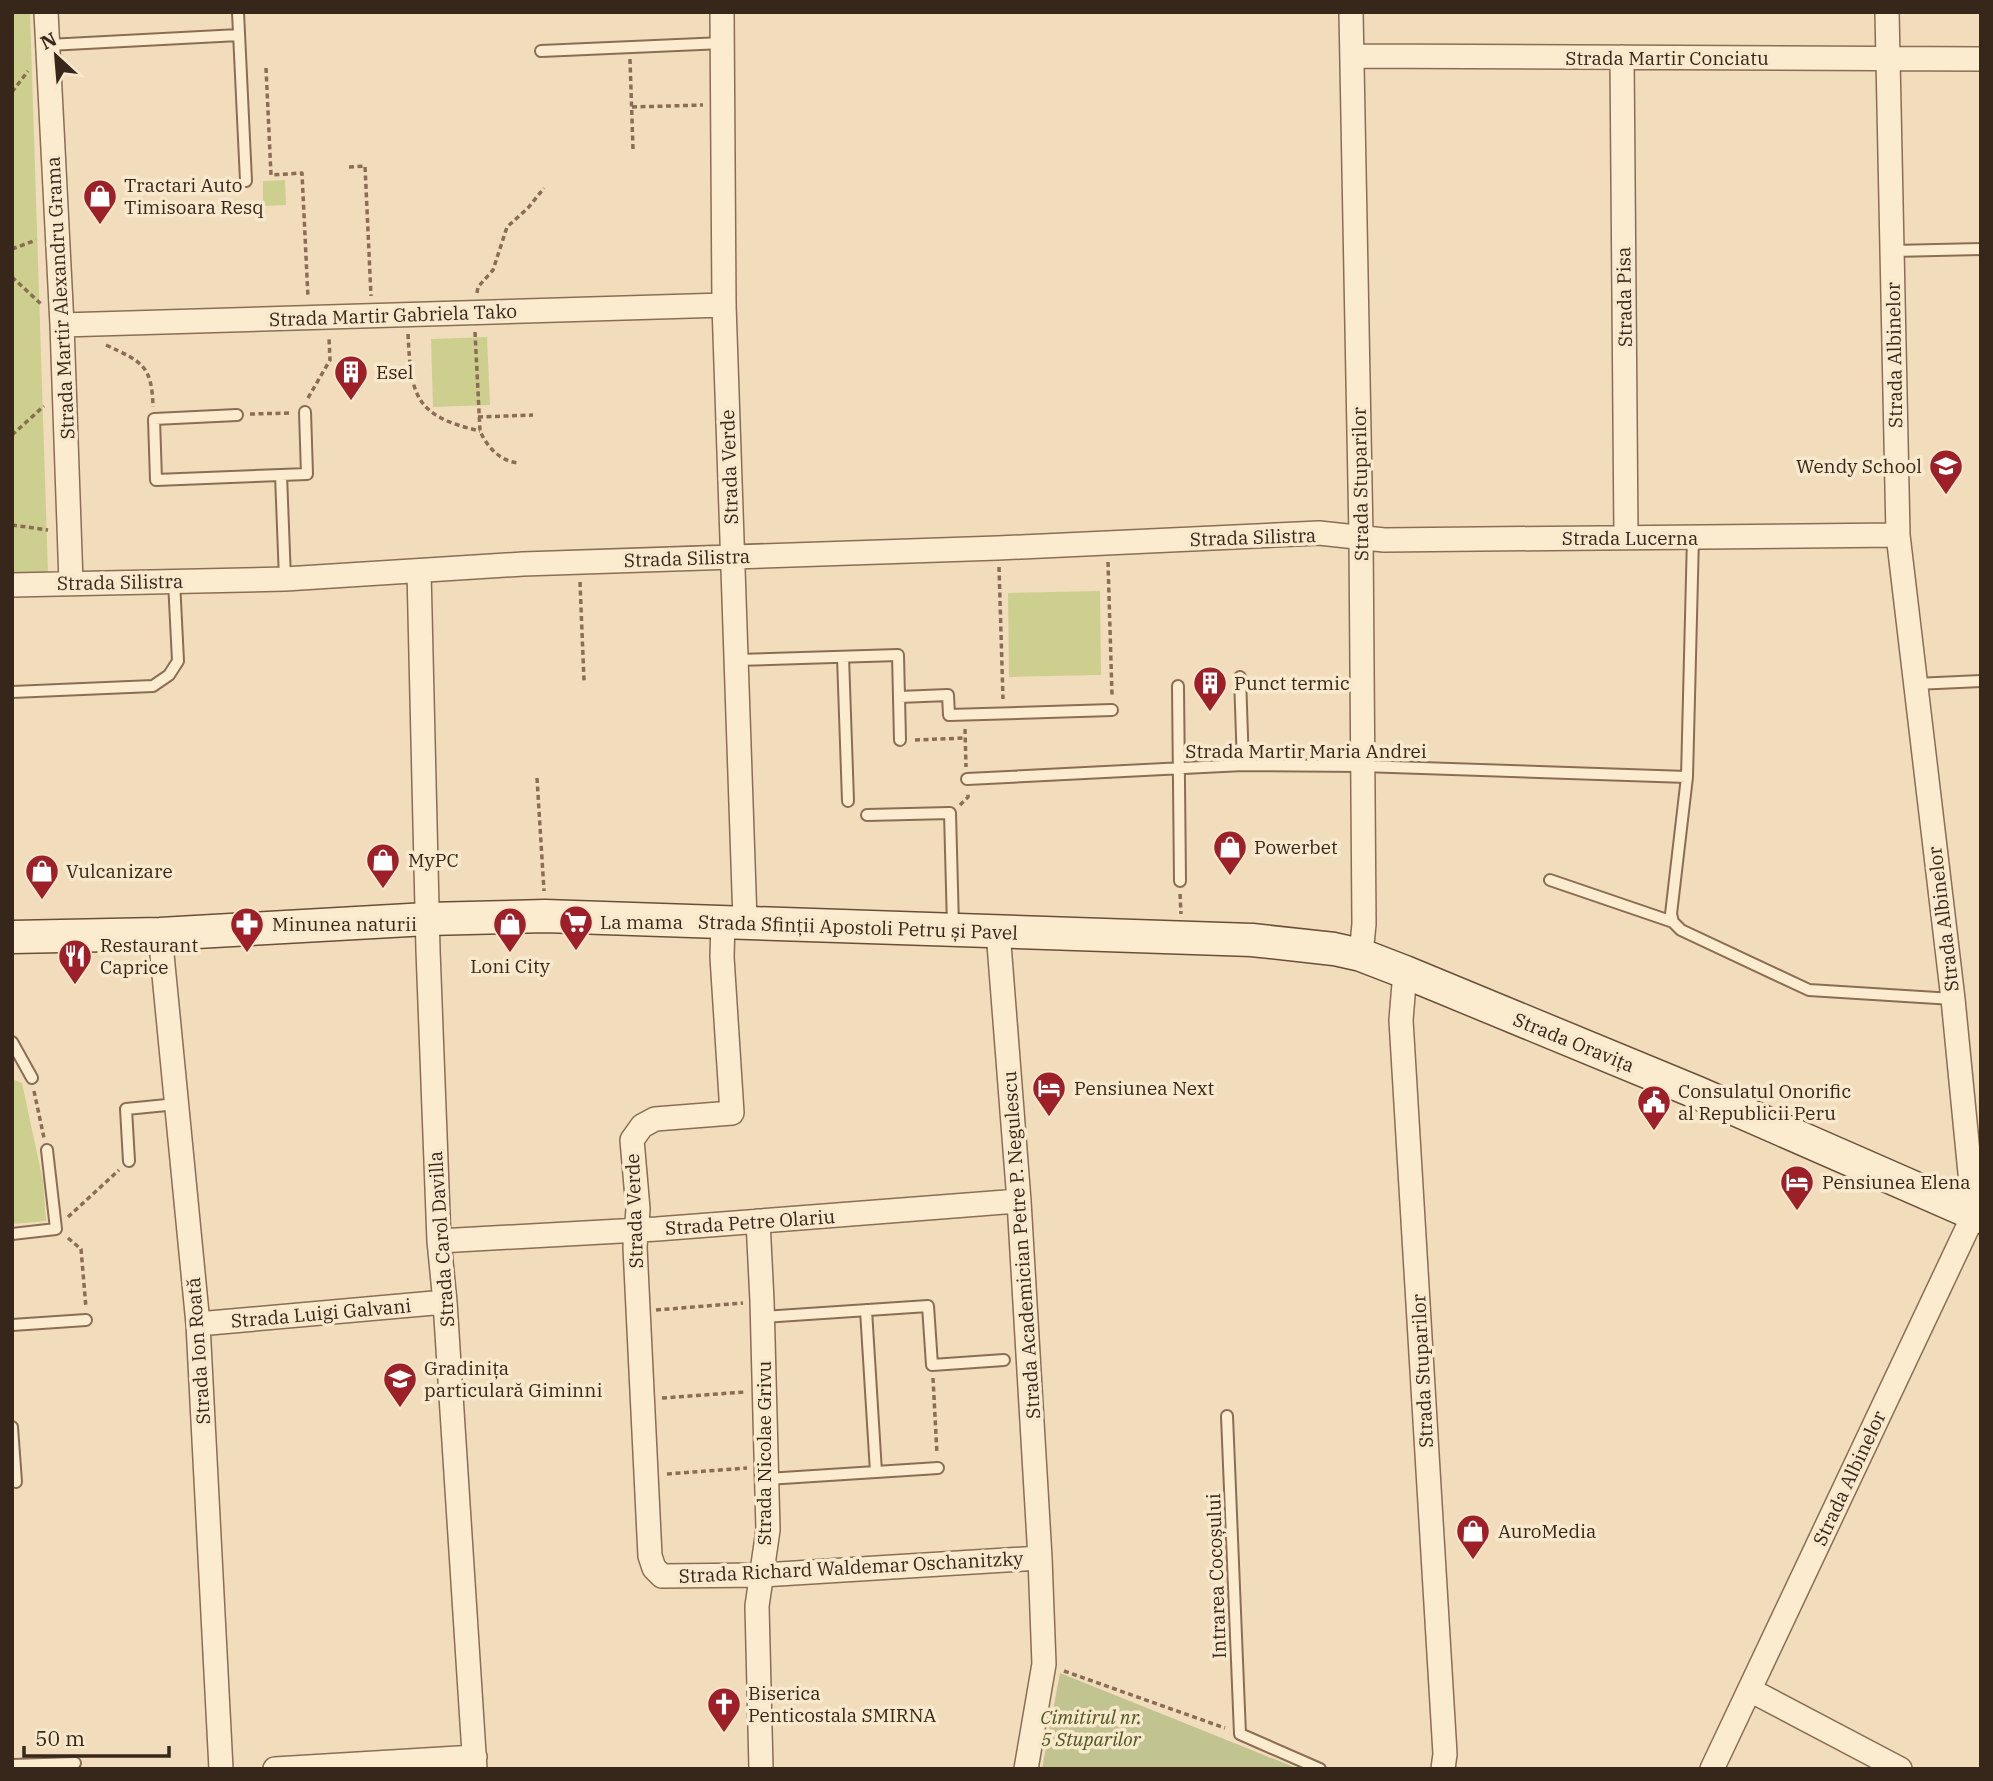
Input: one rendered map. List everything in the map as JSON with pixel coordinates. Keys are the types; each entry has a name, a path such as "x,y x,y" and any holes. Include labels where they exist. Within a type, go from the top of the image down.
{"main road":[{"name":"Strada Sfinții Apostoli Petru și Pavel","path":"12,937 160,934 427,919 545,916 1252,940 1314,945 1361,955 1405,972"},
{"name":"Strada Oravița","path":"1405,972 1978,1213"}],"street":[{"name":"Strada Martir Alexandru Grama","path":"47,12 71,583"},
{"name":"Strada Verde","path":"662,1576 654,1569 650,1556 638,1311 638,1209 632,1140 642,1126 655,1119 732,1113 722,957 734,922 736,660 724,305 722,12"},
{"name":"Strada Stuparilor","path":"1351,12 1361,537 1364,924 1361,955"},
{"name":"Strada Albinelor","path":"1712,1769 1978,1213 1898,535 1887,12"},
{"name":"Strada Martir Conciatu","path":"1353,56 1981,59"},
{"name":"Strada Pisa","path":"1622,57 1626,537"},
{"name":"Strada Martir Gabriela Tako","path":"62,325 724,305"},
{"name":"Strada Silistra","path":"12,585 285,579 579,562 1319,534 1361,537"},
{"name":"Strada Lucerna","path":"1361,537 1384,540 1898,535"},
{"name":"Strada Carol Davilla","path":"419,571 427,919 439,1241 475,1763"},
{"name":"Strada Academician Petre P. Negulescu","path":"998,931 1019,1201 1044,1664 1026,1769"},
{"name":"Strada Ion Roată","path":"160,934 198,1324 221,1769"},
{"name":"Strada Stuparilor","path":"1405,972 1401,1020 1445,1754 1443,1769"},
{"name":"Strada Petre Olariu","path":"439,1241 636,1230 1019,1201"},
{"name":"Strada Nicolae Grivu","path":"758,1221 768,1530 757,1606 761,1769"},
{"name":"Strada Luigi Galvani","path":"198,1324 445,1302"},
{"name":"Strada Richard Waldemar Oschanitzky","path":"662,1576 762,1575 1040,1558"},
{"path":"1750,1690 1900,1769"},
{"path":"275,1769 475,1763"}],"lane":[{"path":"238,12 246,181"},
{"path":"48,46 239,35"},
{"path":"541,51 723,43"},
{"path":"1892,251 1981,249"},
{"path":"237,415 154,419 156,480 307,474 305,412"},
{"path":"281,475 285,579"},
{"path":"1672,922 1687,777 1693,537"},
{"path":"12,692 153,686 169,675 178,661 174,581"},
{"path":"736,660 898,655 900,740"},
{"path":"843,657 848,801"},
{"path":"1240,677 1242,765"},
{"path":"1915,684 1981,681"},
{"path":"1178,686 1180,881"},
{"path":"899,697 948,695 949,715 1112,710"},
{"name":"Strada Martir Maria Andrei","path":"967,779 1242,765 1362,766 1687,777"},
{"path":"867,815 950,813 953,929"},
{"path":"1550,880 1672,922 1681,930 1809,990 1952,999"},
{"path":"12,1041 32,1078"},
{"path":"129,1161 126,1109 177,1104"},
{"path":"12,1234 56,1229 47,1150"},
{"path":"762,1309 866,1310 928,1307 932,1366 1004,1360"},
{"path":"866,1310 876,1472"},
{"path":"12,1325 86,1320"},
{"name":"Intrarea Cocoșului","path":"1227,1416 1240,1734"},
{"path":"12,1427 16,1482"},
{"path":"766,1473 876,1472 938,1468"},
{"path":"1240,1734 1320,1769"},
{"path":"12,1765 75,1763"}],"path":[{"path":"629,47 633,149"},
{"path":"237,415 305,412 305,403 330,360 318,317 302,173 271,175 266,68"},
{"path":"632,107 723,104"},
{"path":"349,167 365,166 372,316"},
{"path":"519,463 509,462 496,453 486,443 480,431 475,312 478,287 493,270 507,227 528,208 544,188"},
{"path":"12,276 62,325"},
{"path":"407,314 411,378 421,401 435,417 480,431"},
{"path":"106,345 138,360 152,381 154,419"},
{"path":"12,435 64,388"},
{"path":"478,417 533,415"},
{"path":"12,525 70,533"},
{"path":"1107,543 1112,710"},
{"path":"998,548 1003,713"},
{"path":"579,562 584,681"},
{"path":"950,813 968,797 965,715"},
{"path":"900,740 965,738"},
{"path":"537,778 545,916"},
{"path":"1180,881 1182,937"},
{"path":"32,1078 47,1150"},
{"path":"86,1320 81,1249 56,1229 129,1161"},
{"path":"638,1311 762,1309"},
{"path":"932,1366 938,1468"},
{"path":"643,1400 765,1390"},
{"path":"646,1476 766,1473"},
{"path":"1044,1664 1240,1734"}],"green space":[{"path":"12,12 30,12 48,573 12,573"},
{"path":"285,180 286,205 263,206 263,181"},
{"path":"487,337 490,405 433,407 431,339"},
{"path":"1100,591 1101,675 1009,677 1008,593"},
{"path":"12,1079 22,1083 43,1181 46,1221 12,1224"},
{"name":"Cimitirul nr. 5 Stuparilor","path":"1060,1673 1299,1769 1042,1769"}],"place":[{"name":"Tractari Auto Timisoara Resq","path":"100,226"},
{"name":"Esel","path":"351,402"},
{"name":"Wendy School","path":"1946,496"},
{"name":"Punct termic","path":"1210,713"},
{"name":"Powerbet","path":"1230,877"},
{"name":"MyPC","path":"383,890"},
{"name":"Vulcanizare","path":"42,901"},
{"name":"La mama","path":"576,952"},
{"name":"Minunea naturii","path":"247,954"},
{"name":"Loni City","path":"510,954"},
{"name":"Restaurant Caprice","path":"75,986"},
{"name":"Pensiunea Next","path":"1049,1118"},
{"name":"Consulatul Onorific al Republicii Peru","path":"1654,1132"},
{"name":"Pensiunea Elena","path":"1797,1212"},
{"name":"Gradinița particulară Giminni","path":"400,1409"},
{"name":"AuroMedia","path":"1473,1561"},
{"name":"Biserica Penticostala SMIRNA","path":"724,1734"}]}
